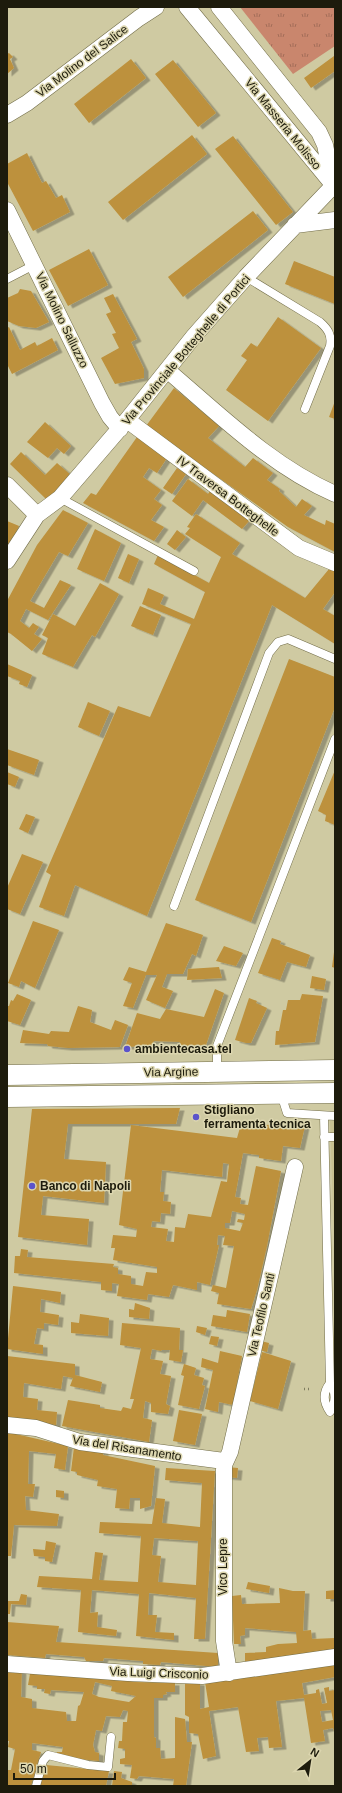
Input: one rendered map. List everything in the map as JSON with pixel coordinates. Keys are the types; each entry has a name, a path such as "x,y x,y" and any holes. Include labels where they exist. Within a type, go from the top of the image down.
{"street":[{"name":"Via Molino del Salice","path":"7,115 27,103 156,7"},
{"name":"Via Masseria Molisso","path":"187,7 334,186"},
{"name":"Via Masseria Molisso","path":"219,7 319,132 325,145 334,186"},
{"name":"Via Provinciale Botteghelle di Portici","path":"7,560 37,515 60,498 123,424 194,336 246,277 334,186"},
{"name":"Via Molino Salluzzo","path":"7,210 102,403 110,417 123,424"},
{"path":"295,225 335,220"},
{"path":"167,370 255,445 319,487 335,494"},
{"name":"IV Traversa Botteghelle","path":"123,424 299,548 335,563"},
{"path":"7,485 37,515"},
{"name":"Via Argine","path":"7,1075 335,1070"},
{"name":"Via Argine","path":"7,1097 281,1093 335,1094"},
{"name":"Via Teofilo Santi","path":"224,1461 230,1452 294,1167"},
{"name":"Via del Risanamento","path":"7,1425 36,1428 80,1442 224,1461"},
{"name":"Vico Lepre","path":"224,1461 223,1603 224,1641 229,1673"},
{"name":"Via Luigi Crisconio","path":"7,1664 128,1673 202,1676 335,1657"}],"lane":[{"path":"7,278 34,265"},
{"path":"246,277 320,322 329,332 331,339 330,346 305,409"},
{"path":"60,498 194,571"},
{"path":"174,906 269,653 278,642 288,639 335,659"},
{"path":"217,1071 217,1046 335,739"},
{"path":"281,1093 287,1113 335,1116"},
{"path":"324,1116 332,1289 332,1379"},
{"path":"324,1137 335,1137"},
{"path":"36,1786 43,1761 48,1755 88,1765 108,1767 111,1737"}],"path":[{"path":"304,1389 312,1389"}],"shaded area":[{"path":"330,1121 335,1121 335,1270"}],"green space":[{"path":"240,7 333,7 335,9 335,46 293,74"}],"building":[{"path":"9,53 13,57 10,59 14,68 7,74 7,54"},
{"path":"334,56 335,71 311,88 304,78"},
{"path":"131,59 146,78 89,123 74,104"},
{"path":"173,60 216,113 198,127 155,74"},
{"path":"192,135 207,154 123,220 108,202"},
{"path":"233,136 293,212 276,225 215,149"},
{"path":"27,153 42,183 46,181 56,198 62,195 70,212 33,231 7,182 7,164"},
{"path":"253,211 268,230 183,297 168,277"},
{"path":"89,249 108,285 68,306 49,270"},
{"path":"294,261 335,277 335,304 285,284"},
{"path":"20,289 31,291 49,322 36,328 19,326 7,321 7,298 18,293"},
{"path":"113,294 137,339 131,342 144,369 144,378 115,384 101,358 119,348 112,334 116,333 106,314 111,312 104,298"},
{"path":"278,317 321,348 268,421 226,390 247,360 241,356 251,343 257,347"},
{"path":"9,327 20,350 35,342 37,346 52,338 58,350 12,374 7,364 7,328"},
{"path":"174,388 219,426 208,438 245,467 253,458 273,473 267,480 280,489 279,491 296,507 302,499 312,506 304,515 325,525 326,520 335,524 335,552 288,527 146,426"},
{"path":"335,401 335,419 329,417"},
{"path":"45,422 71,446 64,454 57,448 48,458 27,442"},
{"path":"137,437 167,458 157,473 149,468 143,477 161,490 154,499 162,505 151,520 164,527 154,541 83,503 91,493 96,495"},
{"path":"21,452 45,475 57,463 72,476 47,500 10,464"},
{"path":"177,468 186,474 172,494 163,488"},
{"path":"188,479 208,494 210,491 249,521 242,529 203,500 192,516 172,501"},
{"path":"63,510 88,523 68,556 59,552 30,601 44,608 60,580 71,585 48,620 26,609 20,621 29,628 33,623 39,627 34,634 42,639 32,651 7,632 7,601 37,545"},
{"path":"196,514 240,543 232,554 305,598 329,569 335,571 335,592 323,609 335,616 335,644 272,605 147,916 75,885 64,916 39,907 51,875 46,872 118,706 150,717 191,624 142,604 148,588 164,595 160,604 194,619 205,592 154,564 158,555 209,583 221,557 185,534 190,528 187,527"},
{"path":"7,521 19,526 7,552"},
{"path":"95,529 121,543 104,581 77,569"},
{"path":"177,530 186,537 175,550 167,544"},
{"path":"128,554 139,559 129,583 118,578"},
{"path":"100,583 119,594 95,637 92,635 73,667 42,654 48,638 42,635 53,614 75,626"},
{"path":"140,606 161,615 153,635 131,626"},
{"path":"289,659 335,677 335,707 251,922 195,900"},
{"path":"7,664 32,675 27,687 19,684 20,681 7,676"},
{"path":"88,702 110,711 99,736 78,727"},
{"path":"7,749 39,760 34,775 7,765"},
{"path":"335,770 335,825 325,821 326,815 318,811"},
{"path":"7,772 19,777 15,787 7,784"},
{"path":"26,814 35,817 28,833 19,829"},
{"path":"22,854 43,862 20,914 7,909 7,888"},
{"path":"33,921 59,930 35,988 21,981 19,987 8,983"},
{"path":"166,923 203,935 196,956 192,954 183,974 167,974 162,987 173,991 165,1008 146,1000 157,975 146,975 133,1008 123,1006 132,983 123,980 129,967 146,972"},
{"path":"272,938 281,941 280,944 310,955 306,967 287,962 280,980 258,973"},
{"path":"224,946 243,953 236,966 216,961"},
{"path":"335,952 335,968 332,967"},
{"path":"219,967 222,978 187,980 188,969"},
{"path":"312,976 326,979 324,990 310,988"},
{"path":"215,989 224,993 206,1045 179,1046 180,1042 154,1041 151,1046 125,1047 137,1013 160,1019 166,1009 204,1017"},
{"path":"17,994 31,1000 20,1025 7,1021 7,1006 9,1006 11,1000 13,1001"},
{"path":"302,994 323,996 315,1042 275,1045 276,1031 279,1031 283,1010 286,1010 288,1000 300,1000"},
{"path":"249,998 257,1001 256,1003 267,1008 251,1043 246,1043 235,1040"},
{"path":"78,1006 92,1010 90,1022 111,1030 115,1020 128,1025 120,1047 68,1048 48,1046 47,1044 20,1043 23,1030 49,1034 51,1031 69,1032"},
{"path":"180,1108 176,1124 68,1124 64,1159 106,1162 104,1203 43,1196 41,1215 89,1219 87,1245 18,1237 32,1109"},
{"path":"241,1124 305,1126 300,1148 283,1146 281,1161 259,1158 259,1155 243,1153 235,1197 241,1198 240,1204 248,1205 256,1166 281,1171 267,1246 251,1309 217,1304 219,1293 211,1291 213,1285 226,1288 234,1246 223,1245 225,1236 218,1235 217,1245 219,1245 210,1285 197,1282 197,1290 173,1285 169,1297 148,1294 147,1300 117,1296 119,1284 112,1283 112,1291 101,1290 101,1282 14,1273 15,1256 20,1256 21,1249 28,1250 27,1257 114,1264 113,1267 118,1268 118,1274 131,1276 131,1284 143,1286 146,1272 157,1273 157,1267 113,1260 115,1248 111,1248 113,1235 136,1237 137,1229 119,1225 131,1125 237,1138","holes":["223,1163 229,1164 227,1182 221,1181 211,1217 188,1214 185,1228 175,1227 174,1242 166,1241 168,1229 151,1227 152,1221 160,1222 161,1213 170,1214 171,1202 163,1201 164,1192 160,1192 162,1170 222,1177","232,1211 245,1214 244,1220 238,1219 237,1222 243,1223 240,1231 225,1228 225,1223 230,1223"]},
{"path":"13,1286 61,1292 60,1303 41,1299 40,1312 59,1315 58,1325 44,1323 44,1329 37,1328 34,1344 43,1345 43,1354 7,1349"},
{"path":"135,1303 150,1308 149,1319 129,1317 129,1309 134,1310"},
{"path":"227,1310 250,1314 247,1332 211,1326 213,1315 226,1317"},
{"path":"80,1314 109,1318 108,1336 71,1333 71,1322 79,1323"},
{"path":"122,1323 180,1328 179,1350 183,1350 181,1362 169,1360 170,1350 161,1351 152,1349 150,1359 163,1361 160,1374 171,1376 166,1404 170,1406 168,1414 151,1412 151,1403 145,1401 143,1418 152,1420 149,1442 62,1426 68,1400 100,1405 100,1408 121,1411 123,1407 131,1409 134,1399 130,1399 141,1348 120,1345"},
{"path":"197,1326 207,1328 205,1335 196,1332"},
{"path":"211,1336 219,1337 217,1346 209,1344"},
{"path":"261,1341 269,1343 267,1352 259,1350"},
{"path":"220,1351 242,1356 233,1405 219,1402 218,1412 205,1409 213,1370 201,1367 202,1358 218,1363"},
{"path":"262,1352 291,1361 278,1409 250,1401"},
{"path":"7,1356 75,1364 75,1375 102,1382 100,1392 70,1386 73,1378 63,1376 61,1389 24,1383 23,1397 38,1399 37,1410 57,1412 56,1425 7,1419"},
{"path":"184,1364 196,1368 194,1375 204,1378 202,1385 205,1386 199,1409 178,1405 184,1376 181,1375"},
{"path":"179,1410 202,1414 195,1445 173,1441"},
{"path":"7,1432 68,1446 65,1470 54,1468 56,1454 29,1451 28,1484 35,1484 33,1497 25,1496 26,1510 59,1514 57,1526 14,1525 11,1556 7,1556"},
{"path":"74,1447 105,1449 103,1455 155,1466 151,1506 140,1509 140,1498 130,1498 129,1509 115,1508 117,1489 97,1486 98,1480 77,1475 77,1472 71,1471"},
{"path":"227,1467 238,1468 237,1478 226,1477"},
{"path":"166,1468 215,1471 205,1639 194,1639 196,1598 149,1593 148,1615 157,1615 155,1632 174,1633 174,1640 136,1636 139,1594 92,1590 90,1613 98,1612 97,1627 117,1630 116,1636 78,1632 81,1590 37,1587 39,1576 92,1579 95,1552 103,1553 99,1580 138,1582 141,1536 99,1533 100,1522 152,1524 156,1498 165,1499 162,1523 200,1527 202,1483 165,1480","holes":["154,1538 198,1541 196,1585 158,1582 161,1556 152,1555"]},
{"path":"56,1490 64,1491 64,1498 56,1497"},
{"path":"46,1541 56,1543 52,1562 45,1561 45,1557 34,1556 33,1549 45,1550"},
{"path":"248,1582 270,1586 269,1593 246,1589"},
{"path":"279,1588 293,1591 305,1591 303,1631 311,1630 312,1639 335,1638 335,1651 245,1666 245,1653 266,1652 266,1647 278,1644 297,1643 296,1632 245,1628 245,1635 240,1636 241,1644 234,1644 232,1596 241,1595 242,1604 280,1603"},
{"path":"335,1590 335,1599 326,1599 326,1591"},
{"path":"21,1594 27,1595 26,1605 11,1604 10,1614 7,1614 7,1601 19,1601"},
{"path":"7,1622 59,1626 56,1642 218,1653 218,1667 161,1662 160,1665 143,1664 143,1661 104,1658 103,1661 86,1661 84,1657 46,1654 45,1658 7,1655"},
{"path":"335,1662 335,1677 302,1683 304,1695 316,1693 316,1690 319,1689 322,1704 327,1703 324,1688 329,1687 329,1691 335,1690 335,1733 333,1728 323,1730 325,1741 311,1743 304,1698 276,1701 282,1747 269,1748 268,1737 257,1738 259,1751 246,1752 238,1707 209,1711 216,1756 203,1759 198,1734 189,1733 189,1717 185,1715 185,1681 200,1683 200,1709 209,1707 205,1682","holes":["331,1710 333,1720 322,1722 320,1711"]},
{"path":"7,1666 22,1666 21,1697 32,1699 32,1708 66,1712 67,1721 76,1721 78,1706 80,1705 84,1692 51,1690 50,1694 44,1693 45,1689 37,1689 37,1686 28,1685 31,1668 122,1679 135,1682 175,1683 175,1692 166,1692 167,1694 163,1695 163,1698 154,1698 154,1737 156,1738 156,1748 160,1748 161,1759 175,1758 175,1717 185,1719 187,1742 192,1742 186,1786 173,1786 174,1779 139,1776 137,1779 130,1778 132,1765 120,1764 120,1759 125,1758 125,1749 118,1748 119,1741 122,1741 123,1722 127,1722 128,1711 123,1710 120,1717 106,1716 102,1731 96,1730 93,1745 95,1752 99,1753 99,1761 56,1757 57,1752 62,1752 63,1747 32,1743 32,1750 41,1752 31,1786 7,1786 7,1770 11,1770 15,1749 8,1747 9,1741 7,1741","holes":["95,1682 112,1686 111,1691 136,1696 129,1702 99,1697 92,1694"]},
{"path":"46,1765 109,1771 106,1786 40,1786"},
{"path":"114,1771 122,1772 121,1778 132,1782 132,1786 112,1786"}],"place":[{"name":"ambientecasa.tel","path":"127,1049"},
{"name":"Stigliano ferramenta tecnica","path":"196,1117"},
{"name":"Banco di Napoli","path":"32,1186"}]}
